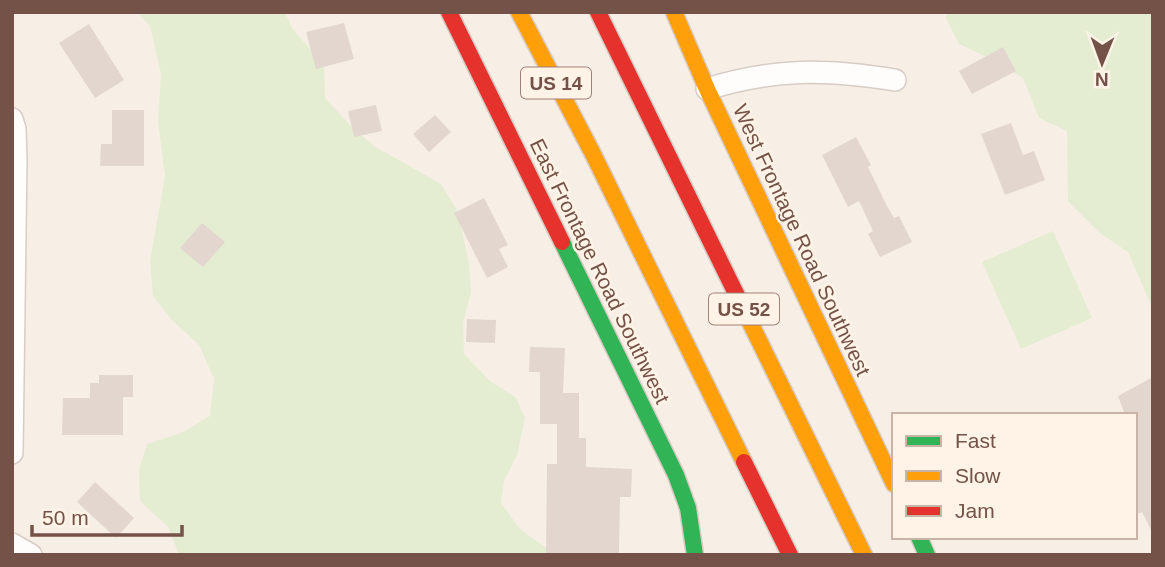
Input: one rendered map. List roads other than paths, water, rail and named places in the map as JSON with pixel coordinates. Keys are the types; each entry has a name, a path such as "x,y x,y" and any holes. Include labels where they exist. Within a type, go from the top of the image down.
{"main road":[{"name":"East Frontage Road Southwest","path":"449,12 676,475 688,508 695,555"},
{"name":"US 14","path":"519,12 593,154"},
{"name":"US 52","path":"533,12 593,154 790,555"},
{"name":"US 52","path":"598,12 864,555"},
{"path":"611,12 623,63"},
{"name":"West Frontage Road Southwest","path":"674,12 707,89 892,480"},
{"path":"920,539 927,555"}],"street":[{"path":"707,89 737,79 797,72 842,73 895,80"},
{"path":"12,119 16,159 12,453"},
{"path":"12,544 31,555"}]}
